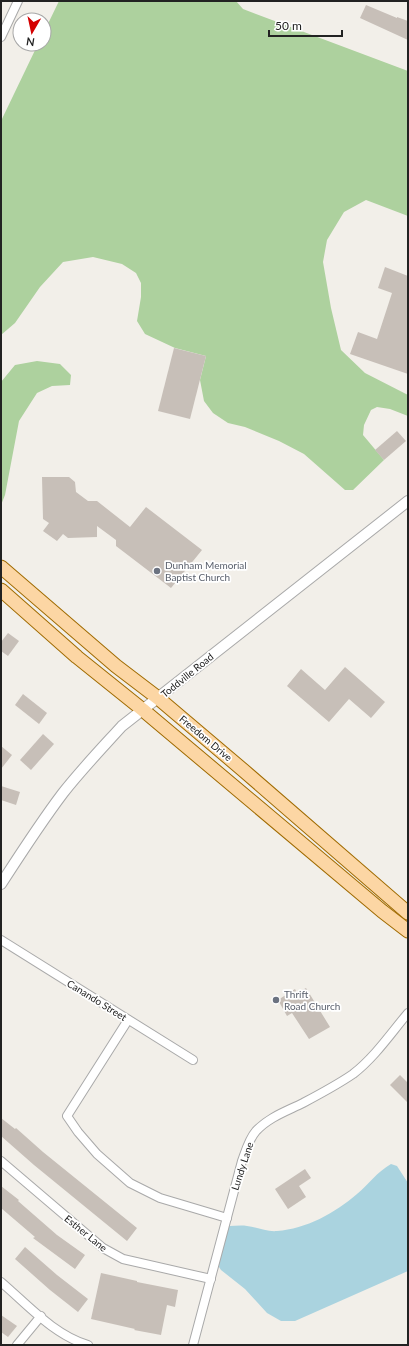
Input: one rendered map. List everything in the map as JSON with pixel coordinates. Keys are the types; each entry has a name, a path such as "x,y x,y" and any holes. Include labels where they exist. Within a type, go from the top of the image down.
{"main road":[{"name":"Freedom Drive","path":"1,567 116,666 158,698 408,913"},
{"name":"Freedom Drive","path":"1,590 77,657 143,710 376,906 408,931"}],"street":[{"path":"1,37 18,1"},
{"name":"Toddville Road","path":"1,884 34,834 64,793 84,768 122,726 408,501"},
{"name":"Canando Street","path":"1,940 193,1060"},
{"name":"Lundy Lane","path":"193,1345 247,1145 257,1130 272,1118 338,1084 354,1073 376,1051 408,1013"},
{"path":"128,1020 67,1116 78,1132 97,1154 130,1183 160,1198 227,1218"},
{"name":"Esther Lane","path":"1,1161 99,1244 113,1254 122,1258 211,1279"},
{"path":"1,1282 64,1334 73,1340 88,1345"},
{"path":"17,1345 41,1316"}],"green space":[{"path":"59,1 236,1 243,9 408,71 408,216 366,200 344,212 327,240 323,262 331,308 341,350 365,373 408,395 408,416 390,409 377,407 371,410 364,425 363,435 384,460 353,490 345,490 304,454 279,441 245,427 228,423 213,413 204,401 200,380 206,356 175,348 145,334 137,321 141,297 141,283 136,273 122,264 93,257 63,262 40,287 15,323 1,335 1,121 34,52 52,52 52,15"},
{"path":"37,361 60,364 71,375 70,385 52,386 37,393 19,421 5,495 1,505 1,382 15,365"}],"water":[{"path":"391,1164 397,1166 408,1183 408,1271 295,1321 281,1321 267,1313 245,1289 219,1267 220,1253 229,1226 245,1226 277,1231 299,1227 320,1219 339,1208"}],"building":[{"path":"366,5 408,21 408,40 360,18"},
{"path":"385,267 408,276 408,374 350,354 358,332 377,339 392,293 378,288"},
{"path":"174,348 206,356 190,419 158,411"},
{"path":"397,431 406,441 384,460 375,450"},
{"path":"42,477 69,477 75,482 76,492 88,501 97,501 130,527 146,507 202,550 171,588 116,546 116,540 97,526 97,537 68,538 63,534 57,541 43,531 49,523 43,519"},
{"path":"8,633 19,641 8,656 1,651 1,642"},
{"path":"345,667 385,702 371,718 349,699 329,722 287,686 301,669 325,690"},
{"path":"23,694 47,713 39,724 15,705"},
{"path":"43,734 54,744 31,770 20,760"},
{"path":"1,746 12,755 1,769"},
{"path":"1,786 20,792 16,805 1,800"},
{"path":"306,988 330,1027 309,1039 292,1013 287,1016 278,1000 295,989 297,993"},
{"path":"400,1075 408,1083 408,1103 390,1085"},
{"path":"1,1118 15,1129 16,1128 43,1152 137,1228 127,1241 1,1136"},
{"path":"305,1169 311,1178 299,1186 306,1197 288,1209 275,1189"},
{"path":"1,1186 19,1200 18,1201 57,1235 85,1255 75,1269 33,1238 35,1237 1,1208"},
{"path":"25,1247 57,1275 88,1299 78,1312 15,1259"},
{"path":"101,1273 178,1290 175,1307 167,1305 161,1335 91,1319"},
{"path":"1,1315 17,1326 8,1337 1,1332"}],"place":[{"name":"Dunham Memorial Baptist Church","path":"157,571"},
{"name":"Thrift Road Church","path":"276,1000"}]}
